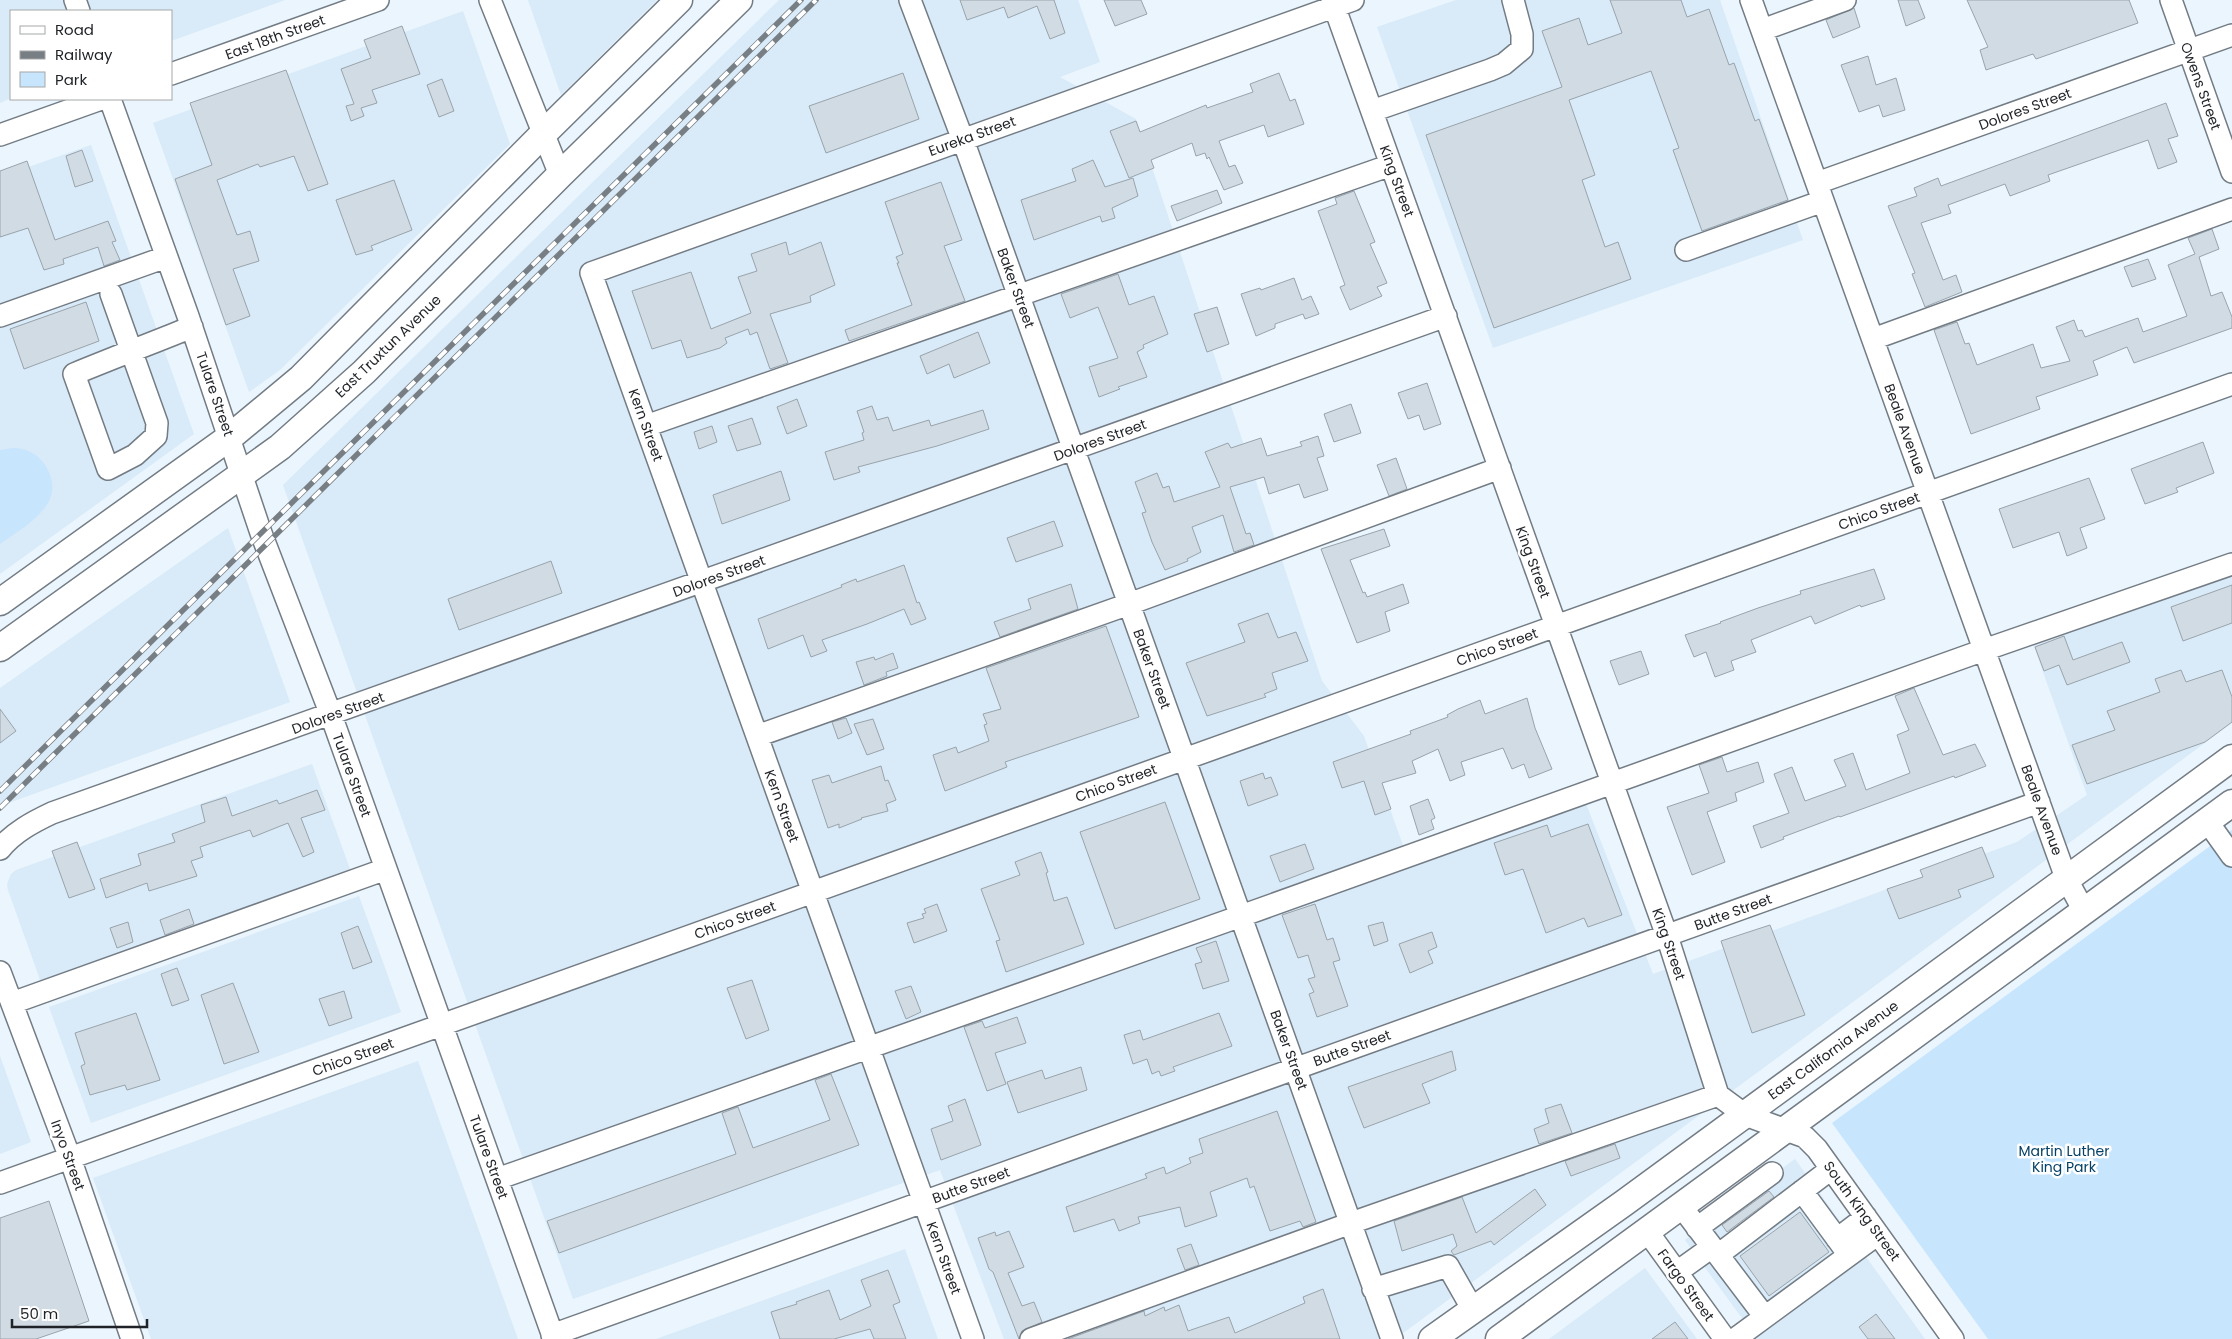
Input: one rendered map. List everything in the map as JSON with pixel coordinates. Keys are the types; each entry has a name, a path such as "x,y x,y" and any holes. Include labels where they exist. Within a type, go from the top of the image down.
{"main road":[{"path":"0,602 230,437 301,378 544,132 679,0"},
{"name":"East Truxtun Avenue","path":"0,648 280,447 364,372 560,175 739,0"},
{"name":"East California Avenue","path":"1432,1339 1624,1203 2232,758"},
{"path":"1500,1339 2232,803"}],"street":[{"name":"East 18th Street","path":"172,74 378,0"},
{"path":"490,0 560,175"},
{"name":"Baker Street","path":"910,0 963,140 1392,1339"},
{"path":"1372,111 1490,70 1516,55 1522,49 1522,34 1513,0"},
{"name":"Beale Avenue","path":"1751,0 2066,878 2084,911"},
{"path":"1762,30 1845,0"},
{"name":"Owens Street","path":"2171,0 2232,172"},
{"name":"Eureka Street","path":"591,273 963,140 1340,2"},
{"name":"King Street","path":"1340,2 1372,111 1667,936 1718,1094"},
{"name":"Dolores Street","path":"1686,250 1820,192 2232,34"},
{"path":"0,135 98,100"},
{"name":"Tulare Street","path":"110,100 230,437 261,533 331,715 553,1337"},
{"path":"646,426 1391,165"},
{"path":"1873,339 2232,209"},
{"path":"0,316 166,257"},
{"name":"Kern Street","path":"591,273 973,1339"},
{"path":"111,294 132,351 157,423 156,436 135,455 108,469 74,374 132,351 192,328"},
{"name":"Dolores Street","path":"0,849 18,832 52,813 1446,316"},
{"name":"Chico Street","path":"0,1183 2232,384"},
{"path":"757,736 1129,604 1500,468"},
{"path":"496,1179 1241,916 1984,650 2232,564"},
{"name":"Butte Street","path":"553,1337 2039,802"},
{"path":"2207,821 2232,856"},
{"path":"12,1003 386,869"},
{"name":"Inyo Street","path":"0,972 70,1158 132,1339"},
{"path":"1031,1339 1351,1223 1718,1094 1745,1115"},
{"name":"South King Street","path":"1745,1115 1805,1137 1817,1149 1953,1339"},
{"path":"1756,1151 1772,1173 1796,1195 1843,1247"},
{"path":"1677,1272 1715,1251 1831,1169"},
{"path":"1697,1228 1772,1173"},
{"path":"1681,1206 1765,1317"},
{"path":"1735,1339 1765,1317 1843,1247 1872,1225"},
{"name":"Fargo Street","path":"1647,1230 1725,1339"},
{"path":"1373,1289 1448,1266 1473,1310"}],"shaded area":[{"path":"0,0 285,0 172,41 172,10 10,10 10,98 0,103"},
{"path":"528,0 657,0 561,95"},
{"path":"779,0 1078,0 1100,62 1060,77 1136,119 1322,681 1364,736 1405,851 1581,791 1653,974 2017,842 2087,795 2033,644 2232,572 2232,723 1395,1339 1004,1339 940,1170 573,1299 283,485"},
{"path":"1456,0 1720,0 1803,240 1493,348 1377,27"},
{"path":"463,11 510,144 280,370 249,392 153,123"},
{"path":"91,145 194,434 0,574 0,177"},
{"path":"228,528 290,702 0,806 0,688"},
{"path":"312,764 354,880 44,991 8,890 7,884 11,874 16,870"},
{"path":"359,896 401,1012 91,1123 49,1007"},
{"path":"0,1056 31,1142 0,1154"},
{"path":"418,1061 518,1339 151,1339 93,1178"},
{"path":"1795,1159 1854,1241 1744,1321 1685,1240"},
{"path":"905,1249 938,1339 656,1339"},
{"path":"1864,1254 1925,1339 1757,1339 1754,1335"},
{"path":"1645,1268 1697,1339 1549,1339"}],"green space":[{"path":"13,448 31,452 42,461 51,479 52,491 48,502 41,512 32,521 0,544 0,450"},
{"name":"Martin Luther King Park","path":"2232,830 2232,1339 1988,1339 1832,1123"}],"building":[{"path":"960,0 1054,0 1065,33 1050,39 1037,6 1008,18 1004,7 967,20"},
{"path":"1104,0 1141,0 1147,14 1115,26"},
{"path":"1610,0 1681,0 1687,17 1709,9 1729,65 1734,63 1755,121 1759,119 1788,200 1702,231 1673,150 1679,148 1651,71 1569,100 1595,175 1582,180 1605,247 1618,242 1631,279 1494,328 1426,135 1562,87 1542,31 1579,18 1588,45 1622,33"},
{"path":"1898,0 1918,0 1925,18 1906,26"},
{"path":"1967,0 2129,0 2138,23 2036,59 2033,54 1986,70 1980,50 1988,47"},
{"path":"1854,8 1860,27 1833,38 1826,20"},
{"path":"402,26 420,74 372,90 377,103 361,108 364,116 351,121 346,106 354,104 341,69 371,58 364,40"},
{"path":"1868,56 1876,85 1896,78 1905,110 1883,117 1879,105 1859,112 1841,65"},
{"path":"286,70 328,184 308,191 294,156 260,167 258,164 217,180 237,235 250,231 259,261 233,269 250,316 226,325 175,179 212,165 190,103"},
{"path":"903,73 919,119 826,153 809,106"},
{"path":"1279,73 1290,101 1295,99 1304,124 1268,137 1264,125 1219,141 1229,167 1235,165 1243,183 1224,190 1209,157 1207,159 1205,153 1196,156 1192,143 1151,160 1154,168 1129,178 1110,131 1136,121 1140,132 1206,105 1207,108 1253,92 1250,84"},
{"path":"442,79 454,111 439,117 427,85"},
{"path":"2166,103 2178,136 2168,139 2177,162 2158,169 2148,140 2048,175 2050,181 2010,196 2005,184 1948,205 1951,213 1921,223 1943,280 1956,275 1962,292 1925,307 1912,274 1915,273 1888,206 1917,196 1914,188 1938,178 1941,186"},
{"path":"82,150 93,181 75,187 66,156"},
{"path":"1093,160 1105,187 1133,178 1138,196 1112,208 1115,218 1102,222 1100,216 1034,240 1021,200 1076,181 1072,169"},
{"path":"27,161 55,240 108,221 116,241 112,242 120,260 104,266 98,247 63,259 64,264 44,270 28,228 0,237 0,171"},
{"path":"394,180 412,230 371,246 373,250 356,255 336,200"},
{"path":"941,182 962,240 944,246 965,301 849,341 845,330 912,305 897,263 899,263 896,257 903,254 885,202"},
{"path":"1217,190 1222,203 1177,221 1171,206"},
{"path":"1354,191 1375,242 1370,244 1387,283 1377,287 1382,296 1350,310 1340,287 1345,285 1318,211 1337,204 1335,198"},
{"path":"2212,229 2219,249 2199,257 2211,296 2222,292 2232,317 2232,328 2134,363 2127,347 2093,361 2098,375 2036,397 2040,409 1971,434 1934,330 1957,322 1965,344 1969,343 1977,365 2033,344 2041,368 2070,361 2056,327 2074,320 2078,331 2082,330 2085,337 2138,318 2143,332 2187,316 2168,265 2195,254 2188,238"},
{"path":"786,242 789,255 821,242 835,285 810,296 811,302 770,314 788,363 770,369 757,332 750,335 748,329 725,338 727,343 720,348 687,358 681,340 652,349 632,291 691,272 711,329 751,313 738,277 757,271 751,254"},
{"path":"2148,259 2156,279 2132,287 2124,267"},
{"path":"1118,274 1129,305 1154,296 1168,334 1143,345 1144,348 1137,352 1147,377 1118,387 1120,389 1099,397 1089,367 1118,358 1098,307 1070,318 1061,294"},
{"path":"1294,278 1302,300 1311,296 1319,314 1305,319 1303,314 1275,324 1275,328 1256,336 1241,294 1260,288 1261,290"},
{"path":"86,302 99,341 24,369 10,329"},
{"path":"1217,307 1229,344 1207,352 1194,314"},
{"path":"978,332 990,363 954,378 949,364 927,374 920,356"},
{"path":"1427,383 1441,424 1424,430 1419,415 1408,419 1398,393"},
{"path":"797,399 807,426 787,434 777,407"},
{"path":"1351,404 1361,433 1334,442 1324,414"},
{"path":"872,406 877,420 888,417 893,431 929,420 931,426 983,410 989,429 937,446 858,467 860,472 834,480 825,452 864,440 862,433 864,432 857,411"},
{"path":"752,418 761,444 737,451 728,426"},
{"path":"712,426 717,442 699,449 694,432"},
{"path":"1318,436 1324,456 1317,458 1328,490 1304,498 1299,484 1269,494 1264,477 1230,487 1246,534 1250,533 1254,545 1234,552 1223,515 1192,527 1201,552 1187,559 1188,561 1165,570 1152,542 1142,513 1146,512 1135,482 1157,473 1163,488 1169,486 1174,502 1220,487 1205,452 1228,443 1231,448 1261,438 1267,456 1302,446 1300,442"},
{"path":"2203,442 2214,473 2176,488 2178,492 2145,504 2131,469"},
{"path":"1396,458 1407,489 1389,496 1377,465"},
{"path":"781,471 790,500 722,524 713,495"},
{"path":"2089,478 2105,519 2080,528 2087,548 2067,556 2059,532 2013,548 1999,509"},
{"path":"1054,521 1063,546 1016,562 1007,538"},
{"path":"1384,529 1390,546 1350,560 1363,593 1365,592 1367,597 1403,584 1409,603 1385,612 1390,631 1357,643 1321,549"},
{"path":"551,561 562,593 459,630 448,599"},
{"path":"904,565 917,603 919,602 926,619 911,625 904,609 822,640 827,651 811,657 803,635 768,649 758,619 842,587 841,585 856,579 857,582"},
{"path":"1874,569 1885,599 1861,607 1860,605 1815,624 1811,616 1751,640 1756,652 1731,661 1734,670 1715,677 1706,652 1694,657 1685,635 1801,594 1800,591"},
{"path":"1071,584 1078,609 1000,637 994,622 1031,609 1028,599"},
{"path":"2232,585 2232,623 2183,641 2171,607"},
{"path":"1268,613 1278,638 1296,632 1308,661 1272,673 1277,689 1264,694 1266,697 1207,716 1186,663 1245,642 1238,624"},
{"path":"1106,626 1139,717 1005,762 1007,767 945,791 933,755 956,747 958,753 989,741 984,725 987,724 983,714 1001,709 986,668"},
{"path":"2064,636 2073,660 2122,642 2130,662 2067,685 2059,665 2044,671 2035,647"},
{"path":"1641,651 1649,674 1619,685 1610,661"},
{"path":"893,653 898,668 886,672 887,676 864,685 856,662 874,657 875,660"},
{"path":"2181,670 2186,682 2222,670 2232,697 2232,722 2205,742 2087,784 2072,745 2115,730 2107,711 2160,692 2155,679"},
{"path":"1914,688 1943,755 1975,744 1986,766 1839,816 1783,837 1784,839 1761,848 1753,826 1789,813 1774,774 1792,767 1805,801 1846,786 1834,760 1853,753 1866,790 1910,773 1897,735 1909,730 1895,696"},
{"path":"1527,698 1535,728 1552,769 1529,778 1524,764 1512,769 1503,748 1461,762 1465,775 1450,781 1438,749 1412,761 1416,773 1382,783 1391,809 1375,815 1364,781 1342,788 1333,762 1411,734 1410,731 1448,717 1447,715 1458,709 1480,700 1485,714"},
{"path":"0,709 16,731 0,743"},
{"path":"846,718 852,733 838,739 832,722"},
{"path":"873,719 884,749 867,755 854,724"},
{"path":"1722,757 1727,772 1758,762 1764,782 1735,793 1737,801 1707,812 1725,862 1692,875 1667,807 1709,793 1699,765"},
{"path":"881,766 885,781 888,780 896,800 886,804 888,811 861,818 839,828 839,824 828,828 812,780 829,775 832,783"},
{"path":"1263,773 1265,779 1271,777 1278,795 1248,806 1240,781"},
{"path":"317,790 325,810 301,818 314,852 303,857 288,823 253,837 250,830 200,847 203,857 191,861 197,876 149,891 147,883 106,898 100,879 141,865 138,854 175,842 172,834 205,822 201,805 226,797 232,816 277,800 279,804"},
{"path":"1428,799 1435,818 1431,820 1434,829 1419,835 1410,806"},
{"path":"1165,802 1200,899 1115,929 1080,832"},
{"path":"1588,824 1622,915 1588,927 1584,918 1546,933 1523,869 1505,875 1494,843 1547,825 1551,837"},
{"path":"77,842 95,889 69,898 52,851"},
{"path":"1305,844 1314,869 1280,882 1270,856"},
{"path":"1982,847 1994,877 1958,890 1961,897 1899,919 1887,889 1923,877 1920,870"},
{"path":"1041,852 1048,872 1046,873 1054,901 1067,897 1084,944 1006,972 996,941 1000,940 981,889 1020,875 1015,862"},
{"path":"937,904 947,931 914,943 907,923 924,918 922,914 926,913 924,909"},
{"path":"1315,904 1327,940 1333,938 1340,960 1333,962 1348,1006 1317,1017 1309,994 1314,992 1308,979 1315,977 1308,955 1298,958 1282,915"},
{"path":"189,909 194,924 165,935 160,920"},
{"path":"128,922 133,942 117,948 110,928"},
{"path":"1383,922 1388,941 1374,946 1368,926"},
{"path":"1770,925 1805,1015 1752,1033 1721,941"},
{"path":"358,926 372,962 353,969 341,933"},
{"path":"1432,932 1437,947 1428,951 1433,963 1410,973 1399,944"},
{"path":"1216,941 1229,981 1203,989 1195,964 1202,962 1196,948"},
{"path":"177,968 189,1000 172,1006 161,974"},
{"path":"752,980 769,1030 746,1039 727,988"},
{"path":"233,983 259,1052 224,1064 201,995"},
{"path":"911,986 921,1012 906,1019 895,991"},
{"path":"344,991 352,1018 329,1026 319,999"},
{"path":"136,1013 160,1080 127,1090 125,1085 90,1095 81,1066 85,1064 75,1033"},
{"path":"1219,1013 1232,1046 1173,1067 1175,1071 1161,1076 1159,1071 1152,1074 1147,1059 1133,1064 1124,1035 1140,1030 1143,1040"},
{"path":"1017,1017 1026,1043 995,1053 1006,1084 987,1091 964,1027 982,1021 985,1028"},
{"path":"1452,1051 1456,1070 1422,1084 1430,1103 1364,1128 1348,1087"},
{"path":"1081,1067 1087,1090 1018,1113 1007,1082 1042,1070 1045,1079"},
{"path":"831,1074 859,1145 559,1253 547,1221 736,1154 722,1113 738,1107 753,1148 830,1120 815,1080"},
{"path":"965,1099 981,1145 941,1160 931,1129 953,1121 948,1106"},
{"path":"1561,1104 1572,1133 1539,1144 1534,1129 1549,1123 1545,1109"},
{"path":"1277,1111 1316,1222 1303,1227 1300,1221 1270,1231 1254,1186 1250,1188 1247,1178 1210,1192 1217,1216 1185,1227 1180,1207 1138,1217 1140,1223 1119,1231 1114,1219 1074,1232 1066,1207 1147,1178 1145,1174 1164,1167 1166,1174 1191,1163 1189,1158 1203,1153 1199,1139"},
{"path":"1615,1144 1620,1158 1571,1176 1565,1161"},
{"path":"1535,1189 1546,1205 1494,1245 1491,1241 1454,1255 1451,1251 1457,1246 1453,1234 1402,1251 1394,1221 1462,1197 1476,1233"},
{"path":"1769,1191 1774,1197 1727,1232 1722,1225"},
{"path":"49,1201 89,1321 36,1339 0,1339 0,1218"},
{"path":"1800,1212 1829,1252 1769,1296 1740,1256"},
{"path":"1009,1231 1024,1267 1008,1273 1022,1306 1034,1302 1042,1322 1022,1331 1019,1339 978,1238 995,1232 996,1236"},
{"path":"1191,1244 1199,1265 1185,1270 1177,1249"},
{"path":"888,1270 900,1302 893,1305 906,1339 874,1339 870,1329 834,1339 780,1339 771,1312 797,1304 796,1302 829,1290 840,1320 871,1306 861,1280"},
{"path":"1323,1289 1340,1339 1068,1339 1144,1311 1145,1316 1164,1307 1165,1311 1179,1305 1188,1331 1229,1317 1235,1333 1305,1303 1303,1297"},
{"path":"1876,1314 1895,1339 1868,1339 1859,1327"},
{"path":"1675,1322 1688,1339 1652,1339"}],"railway":[{"path":"0,791 801,0"},
{"path":"0,808 816,0"}]}
